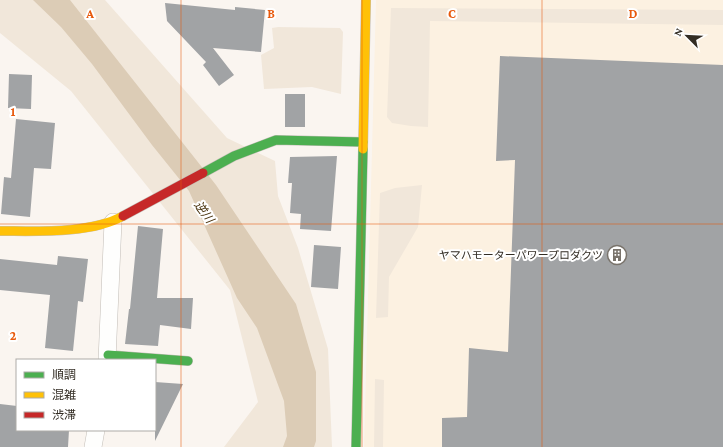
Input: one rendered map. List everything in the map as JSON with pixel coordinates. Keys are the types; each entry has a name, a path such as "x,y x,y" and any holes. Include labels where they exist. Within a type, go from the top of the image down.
{"street":[{"path":"356,447 366,0"},
{"path":"0,232 85,228 113,222 132,210 234,156 276,140 363,142"},
{"path":"113,222 108,358 135,359"},
{"path":"156,360 188,361"},
{"path":"93,447 96,431"}],"shaded area":[{"path":"0,0 105,0 227,138 275,161 278,196 298,248 328,349 332,447 224,447 258,402 230,290 71,91 0,33"},
{"path":"376,0 723,0 723,447 364,447"},
{"path":"391,8 723,10 723,25 430,21 428,127 392,123 387,117"},
{"path":"272,28 340,28 343,32 341,94 312,87 264,89 261,55 274,48"},
{"path":"422,185 418,227 389,277 388,317 376,318 380,193 395,188"},
{"path":"375,379 384,380 383,447 374,447"}],"water":[{"name":"逆川","path":"33,0 70,0 216,185 296,304 316,372 316,441 314,447 283,447 287,436 284,401 257,328 237,298 189,191 152,145 92,64 61,27"}],"building":[{"path":"165,3 235,10 235,7 265,10 261,52 213,48 234,75 219,86 203,65 206,62 167,21"},
{"name":"ヤマハモーターパワープロダクツ","path":"500,56 723,65 723,447 442,447 442,418 467,417 469,348 508,352 515,160 496,161"},
{"path":"9,74 32,75 31,109 8,108"},
{"path":"285,94 305,94 305,127 285,127"},
{"path":"16,119 55,123 51,169 34,168 30,217 1,214 4,177 11,178"},
{"path":"337,156 331,231 300,229 301,214 290,213 292,183 288,183 290,157"},
{"path":"138,226 163,229 157,298 193,298 191,329 160,325 158,346 125,344"},
{"path":"314,245 341,247 338,289 311,287"},
{"path":"58,256 88,259 83,302 78,301 73,351 45,348 50,295 0,290 0,259 57,265"},
{"path":"156,382 183,384 155,441"},
{"path":"0,404 16,406 16,431 69,431 68,447 0,447"}],"traffic: fast":[{"path":"203,173 234,156 276,140 363,142"},
{"path":"356,447 363,149"},
{"path":"108,355 188,361"}],"traffic: slow":[{"path":"363,149 366,0"},
{"path":"0,231 80,229 110,222 123,216"}],"traffic: jam":[{"path":"123,216 203,173"}],"place":[{"name":"ヤマハモーターパワープロダクツ","path":"617,255"}]}
